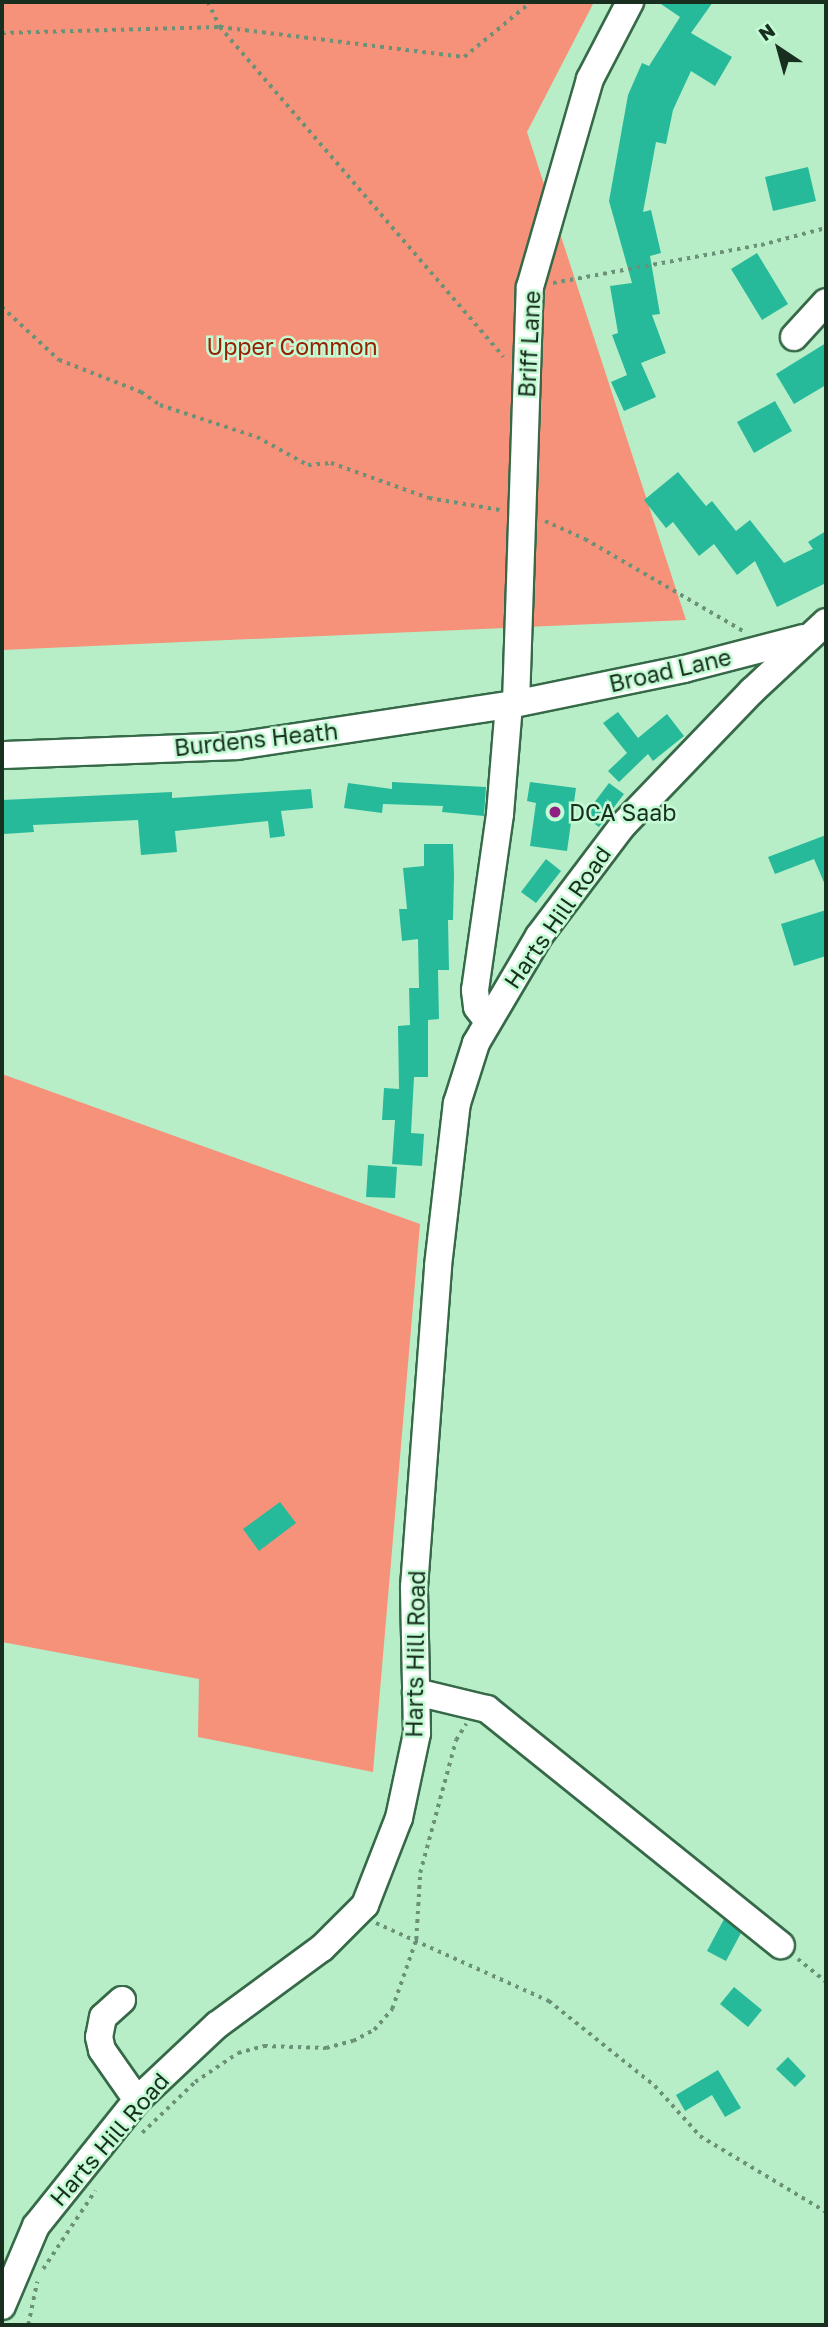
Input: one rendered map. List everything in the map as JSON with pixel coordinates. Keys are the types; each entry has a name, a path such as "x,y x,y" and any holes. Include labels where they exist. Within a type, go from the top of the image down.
{"street":[{"name":"Briff Lane","path":"512,704 530,287 590,79 630,2"},
{"path":"794,337 826,302"},
{"name":"Broad Lane","path":"512,704 773,646 816,630"},
{"name":"Harts Hill Road","path":"2,2306 36,2226 80,2166 137,2100 217,2025 358,1916 378,1879 399,1818 416,1733 414,1587 448,1158 466,1072 487,1020 539,936 623,825 816,630"},
{"name":"Burdens Heath","path":"2,755 237,746 512,704"},
{"name":"Harts Hill Road","path":"487,1020 477,1007 475,990 500,814 512,704"},
{"path":"416,1692 487,1709 537,1745 607,1807 676,1857 781,1945"},
{"path":"122,2000 103,2017 99,2037 102,2050 137,2100"}],"path":[{"path":"208,2 220,27 526,382"},
{"path":"2,33 220,27 464,57 531,2"},
{"path":"530,287 761,245 826,228"},
{"path":"2,307 60,360 141,392 160,405 257,437 308,465 331,463 429,498 521,515 560,526 773,646"},
{"path":"136,2139 195,2082 238,2053 264,2046 326,2048 374,2030 392,2009 416,1940 420,1873 456,1740 469,1720 487,1709"},
{"path":"358,1916 550,2001 655,2086 700,2136 826,2212"},
{"path":"781,1945 826,1982"},
{"path":"28,2325 39,2276 98,2186"}],"green space":[{"name":"Upper Common","path":"2,2 594,2 527,132 686,620 2,650"},
{"path":"2,1074 420,1224 373,1772 198,1737 199,1679 2,1642"}],"building":[{"path":"658,2 713,2 691,33 732,57 715,86 691,71 673,110 666,144 656,142 643,212 651,210 661,253 650,256 660,314 652,315 666,353 641,363 656,397 624,411 611,382 627,375 612,335 618,333 610,286 632,283 609,201 628,95 642,63 649,66 680,17"},
{"path":"808,167 816,201 773,211 765,177"},
{"path":"757,253 788,304 762,320 731,269"},
{"path":"826,343 826,385 794,404 776,374"},
{"path":"775,401 792,431 754,453 737,422"},
{"path":"678,472 706,506 712,501 736,531 750,520 784,563 813,549 808,542 826,531 826,583 777,607 755,561 737,575 714,544 699,556 673,522 666,528 644,500"},
{"path":"618,712 638,738 667,714 684,736 653,761 648,754 619,782 608,771 627,753 603,723"},
{"path":"392,782 486,787 484,816 442,812 443,806 383,804 382,813 344,808 348,783 392,789"},
{"path":"530,782 576,788 567,851 530,846 536,803 527,801"},
{"path":"609,783 624,794 599,827 584,816"},
{"path":"311,789 313,808 281,811 285,836 270,838 268,821 175,831 177,852 141,855 138,820 33,825 34,832 4,834 2,800 172,792 172,798"},
{"path":"826,835 826,887 814,859 775,874 768,857"},
{"path":"424,844 453,844 454,875 453,920 448,920 449,970 438,970 439,1019 428,1020 428,1077 414,1077 411,1133 424,1134 422,1166 392,1164 395,1120 382,1120 384,1088 399,1089 398,1026 410,1025 409,988 419,988 418,939 402,941 399,909 407,909 403,868 424,866"},
{"path":"546,859 561,871 536,903 521,892"},
{"path":"826,910 826,956 794,966 781,924"},
{"path":"368,1165 397,1167 395,1198 366,1197"},
{"path":"280,1502 296,1523 259,1551 243,1529"},
{"path":"724,1919 741,1933 726,1961 707,1951"},
{"path":"734,1987 762,2010 748,2027 720,2004"},
{"path":"788,2057 806,2076 795,2087 776,2069"},
{"path":"718,2070 741,2108 725,2117 712,2095 685,2111 676,2095"}],"place":[{"name":"DCA Saab","path":"555,812"}]}
